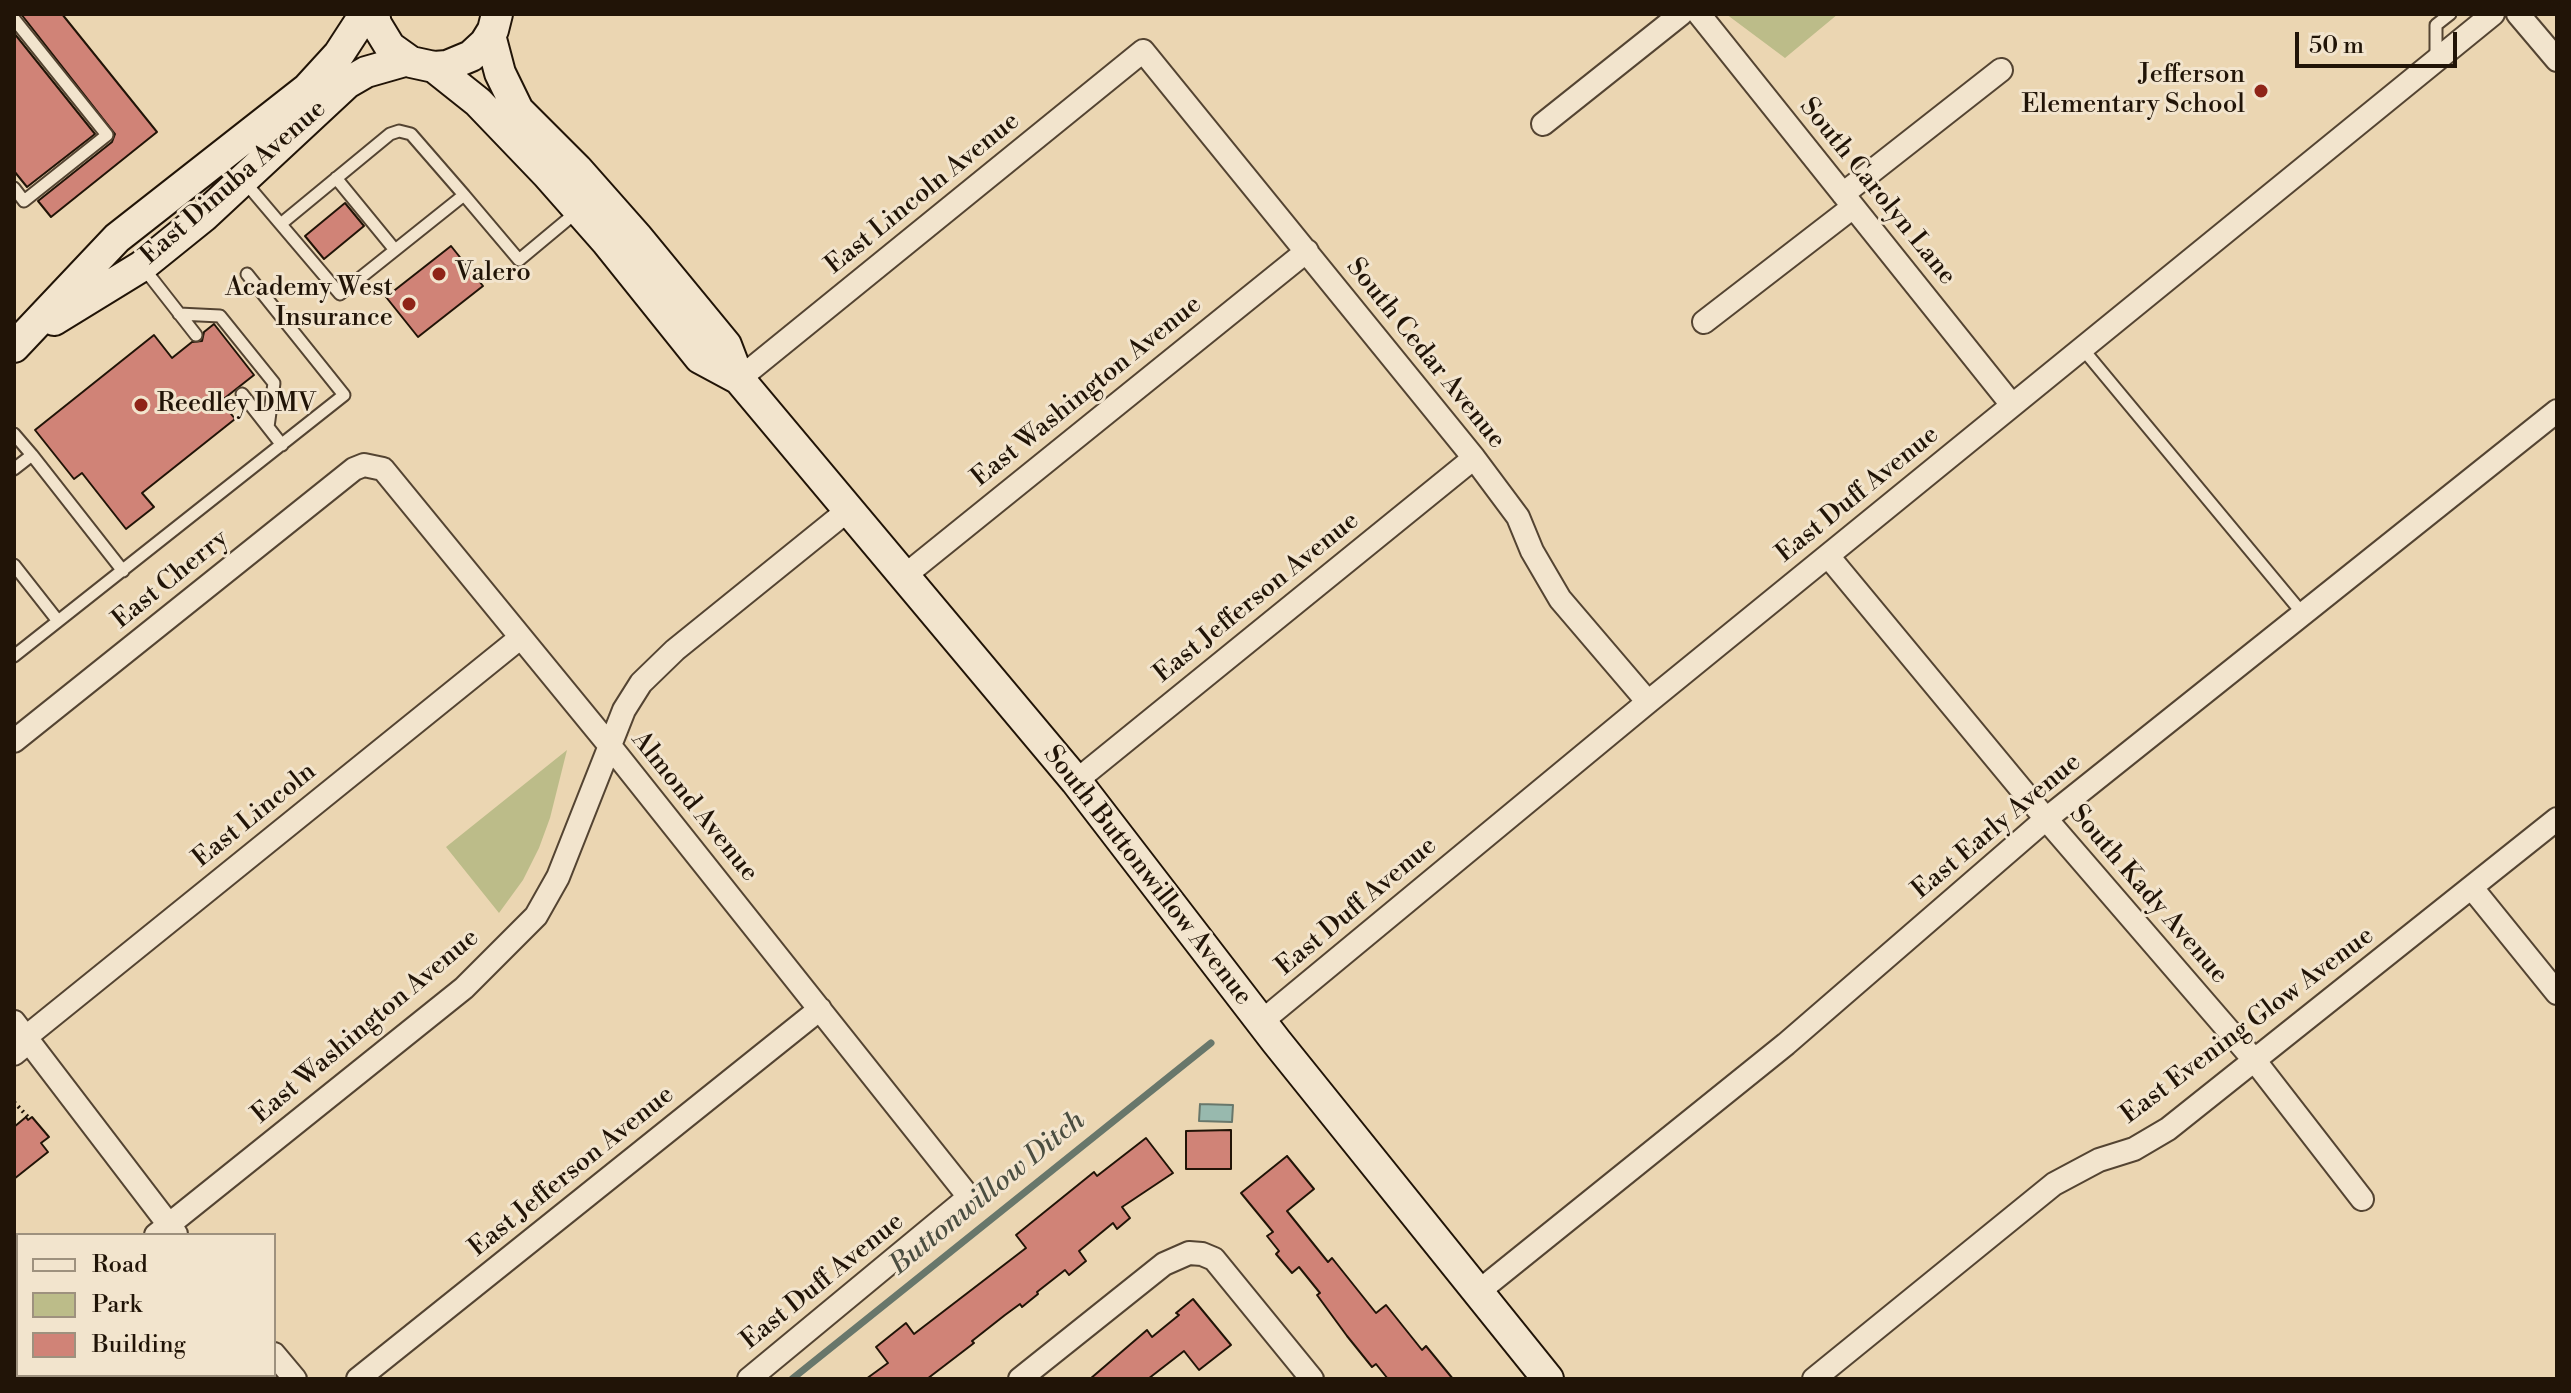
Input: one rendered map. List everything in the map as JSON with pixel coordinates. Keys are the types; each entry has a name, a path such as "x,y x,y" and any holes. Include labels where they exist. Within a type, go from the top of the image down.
{"street":[{"name":"East Dinuba Avenue","path":"17,339 117,238 307,89 339,54 365,14"},
{"name":"South Buttonwillow Avenue","path":"374,14 376,24 390,47 421,63 478,102 579,210 700,358 739,379"},
{"path":"1543,124 1681,14"},
{"name":"South Carolyn Lane","path":"1699,14 2012,405"},
{"name":"East Duff Avenue","path":"1261,1022 1648,702 2493,14"},
{"path":"2518,14 2557,60"},
{"name":"East Dinuba Avenue","path":"17,339 142,266 243,180 347,83 366,72 421,63 447,66 471,56 494,24"},
{"name":"South Buttonwillow Avenue","path":"494,24 500,73 518,110 577,169 697,309 726,345 739,379 1076,781 1261,1022 1548,1379"},
{"name":"East Lincoln Avenue","path":"739,379 1143,51"},
{"name":"South Cedar Avenue","path":"1143,51 1474,458 1518,517 1532,551 1560,599 1648,702"},
{"path":"1704,322 2001,70"},
{"name":"East Washington Avenue","path":"903,577 1307,251"},
{"name":"East Early Avenue","path":"1478,1292 1786,1044 2046,819 2557,411"},
{"name":"East Jefferson Avenue","path":"1076,781 1474,458"},
{"name":"Almond Avenue","path":"364,465 374,465 390,477 610,746 969,1197"},
{"name":"East Cherry","path":"14,741 342,478 364,465"},
{"name":"East Washington Avenue","path":"167,1232 464,988 536,916 558,877 624,710 641,683 675,650 847,511"},
{"name":"South Kady Avenue","path":"1828,556 2046,819 2255,1061 2362,1199"},
{"name":"East Lincoln","path":"21,1039 520,638"},
{"name":"East Evening Glow Avenue","path":"1814,1379 2054,1184 2087,1166 2151,1141 2557,819"},
{"path":"2472,888 2557,993"},
{"name":"East Jefferson Avenue","path":"358,1379 820,1009"},
{"path":"21,1039 167,1232"},
{"name":"East Duff Avenue","path":"749,1379 969,1197"},
{"path":"1020,1379 1164,1264 1189,1253 1214,1259 1312,1379"},
{"path":"276,1356 295,1379"}],"lane":[{"path":"2436,60 2436,25 2450,14"},
{"path":"14,19 107,135 24,201 14,188"},
{"path":"282,223 390,134 399,131 411,134 519,260 579,210"},
{"path":"336,178 395,250"},
{"path":"243,180 340,294 464,195"},
{"path":"142,266 196,335"},
{"path":"14,656 344,395 247,274"},
{"path":"179,314 220,316 274,383 268,427"},
{"path":"2082,348 2303,614"},
{"path":"242,394 282,445"},
{"path":"14,434 123,571"},
{"path":"14,469 32,455"},
{"path":"14,565 58,621"}],"path":[{"path":"14,1102 28,1117"}],"green space":[{"path":"1726,14 1838,14 1785,58"},
{"path":"567,750 539,848 523,880 499,913 446,847"}],"water":[{"path":"1200,1104 1233,1105 1232,1122 1199,1121"}],"building":[{"path":"21,14 62,14 157,132 51,217 38,201 112,142 115,134"},
{"path":"14,33 95,134 27,187 14,171"},
{"path":"345,203 364,226 324,259 305,236"},
{"path":"451,246 483,286 418,337 386,297"},
{"path":"214,324 254,375 221,401 235,419 142,493 154,507 126,529 82,473 74,479 35,430 154,335 172,358 192,342 202,341 204,332"},
{"path":"26,1117 28,1120 32,1117 49,1137 41,1143 48,1152 14,1179 14,1127"},
{"path":"1231,1130 1231,1169 1186,1169 1186,1131"},
{"path":"1146,1138 1173,1173 1122,1207 1130,1218 1117,1229 1113,1223 1079,1251 1086,1261 1069,1275 1065,1270 927,1379 866,1379 888,1363 876,1347 906,1323 914,1334 1026,1248 1016,1235 1094,1172 1097,1176"},
{"path":"1287,1156 1314,1189 1287,1211 1328,1262 1332,1258 1376,1313 1386,1305 1422,1350 1426,1346 1453,1379 1388,1379 1376,1364 1372,1367 1347,1336 1299,1267 1292,1273 1276,1254 1279,1251 1267,1236 1273,1232 1241,1193"},
{"path":"1193,1299 1231,1345 1199,1370 1184,1351 1148,1379 1090,1379 1147,1330 1152,1337"}],"waterway":[{"name":"Buttonwillow Ditch","path":"792,1379 1211,1043"}],"place":[{"name":"Jefferson Elementary School","path":"2261,91"},
{"name":"Valero","path":"439,274"},
{"name":"Academy West Insurance","path":"409,304"},
{"name":"Reedley DMV","path":"141,405"}]}
